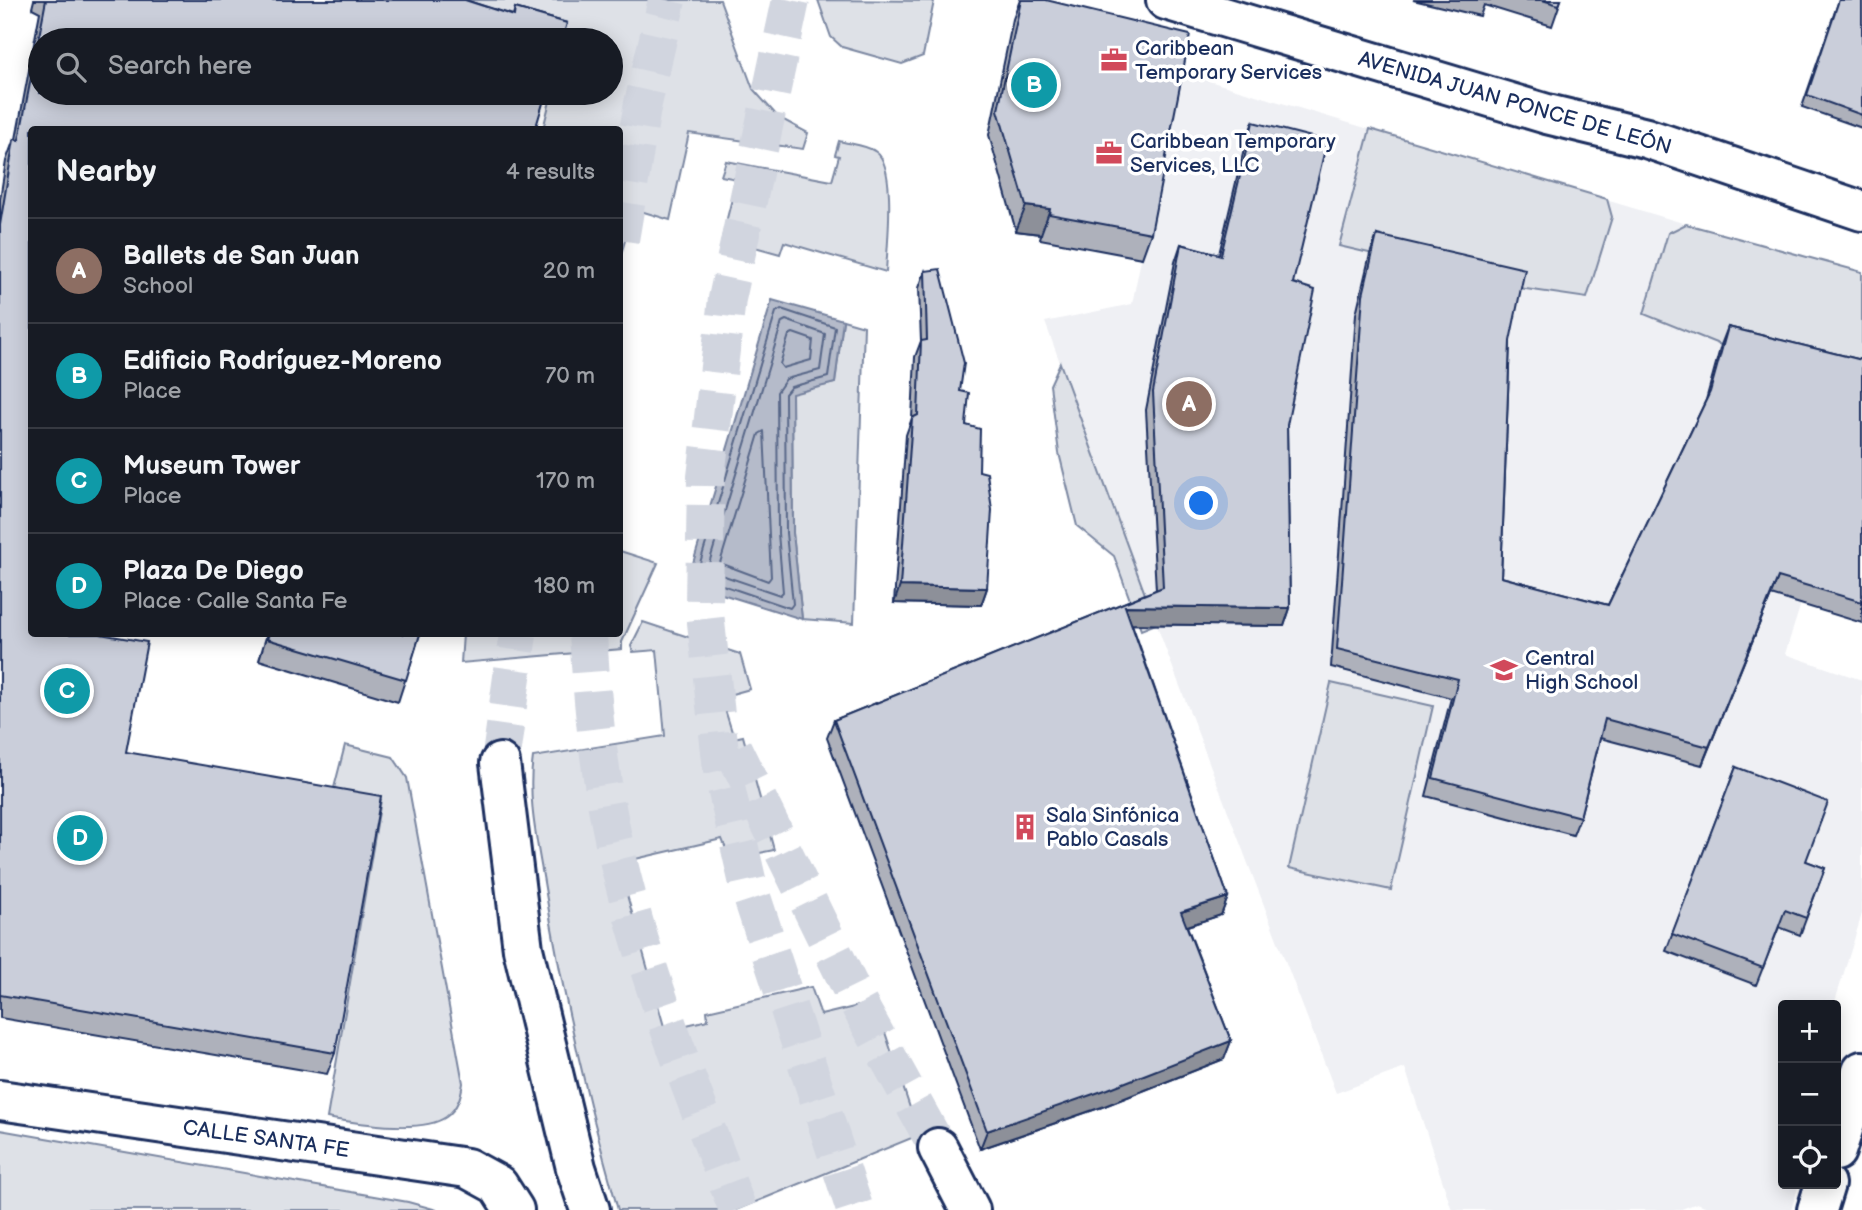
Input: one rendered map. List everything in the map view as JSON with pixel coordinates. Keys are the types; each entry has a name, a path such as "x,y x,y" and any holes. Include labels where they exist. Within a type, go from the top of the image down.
{"main road":[{"name":"AVENIDA JUAN PONCE DE LEÓN","path":"1166,0 1521,107 1646,138 1862,211"},
{"path":"500,762 523,949 576,1168 590,1210"},
{"path":"1841,1136 1862,1071"},
{"name":"CALLE SANTA FE","path":"0,1100 467,1168 506,1198"},
{"path":"938,1148 970,1210"},
{"path":"1817,1210 1823,1189"}],"shaded area":[{"path":"428,0 720,0 753,89 778,117 808,133 803,149 689,133 670,220 634,209 623,248 623,126 544,126 549,105 623,105 623,28 516,28"},
{"path":"818,0 934,1 923,56 902,64 842,47 831,37"},
{"name":"Central High School","path":"1179,72 1686,224 1862,272 1862,412 1785,654 1862,680 1862,914 1836,1000 1778,1000 1778,1189 1797,1189 1791,1210 1715,1210 1697,1203 1679,1210 1452,1210 1405,1068 1336,1093 1166,650 1045,322 1132,304"},
{"path":"1370,129 1607,199 1612,217 1587,298 1519,288 1339,246"},
{"path":"839,141 876,152 887,173 889,208 886,272 784,242 780,254 722,238 737,179 721,176 726,161 832,181 839,156 835,155"},
{"path":"1686,224 1862,272 1862,378 1721,345 1644,314 1668,233"},
{"path":"843,320 864,326 854,623 802,619 793,533 792,393 835,383"},
{"path":"1060,363 1156,624 1141,630 1114,556 1077,526 1059,453 1050,385"},
{"path":"623,552 658,563 622,642 622,649 461,663 463,637 623,637"},
{"path":"643,622 740,654 750,689 721,697 734,738 743,736 774,850 730,859 722,839 618,863 665,1030 708,1020 707,1011 811,987 821,1015 875,1002 919,1135 736,1210 618,1210 568,1010 537,839 531,790 533,757 665,736 657,650 633,652 631,646"},
{"path":"1331,683 1433,706 1391,890 1289,868"},
{"path":"345,745 393,757 407,778 463,1083 456,1106 446,1117 435,1122 388,1126 327,1118 381,800 334,788"},
{"path":"0,1130 408,1202 437,1210 0,1210"}],"water":[{"path":"772,300 843,320 835,383 792,394 793,533 802,619 687,583"}],"building":[{"path":"46,0 465,0 514,16 515,8 567,23 566,28 41,28"},
{"path":"1021,0 1046,0 1190,35 1151,233 1049,214 1050,209 1026,206 998,110"},
{"path":"1542,0 1561,0 1559,5"},
{"path":"1839,0 1862,0 1862,115 1807,95"},
{"path":"28,93 28,105 542,105 536,126 28,126 28,637 118,637 147,642 126,752 381,796 335,1053 0,995 0,225 14,139 19,140"},
{"name":"Sala Sinfónica Pablo Casals","path":"1253,122 1327,141 1293,283 1315,290 1287,425 1290,608 1125,606 1228,897 1181,912 1231,1041 1108,1089 987,1131 834,720 1163,587 1153,392 1181,244 1221,255"},
{"path":"1377,235 1525,269 1510,341 1501,577 1608,605 1710,392 1728,327 1862,360 1862,602 1778,577 1709,747 1605,719 1580,817 1433,778 1458,679 1337,649 1363,295"},
{"path":"940,269 964,363 960,391 969,393 966,425 980,429 979,471 987,473 992,510 987,588 900,586 912,418 918,415 921,341 927,340 925,271"},
{"path":"268,637 419,637 406,680 267,639"},
{"path":"1736,767 1828,802 1806,861 1825,868 1806,918 1785,910 1763,968 1672,934"}],"tunnel":[{"path":"623,222 642,108 667,0"},
{"path":"791,0 727,299 706,477 704,604 722,770 749,888 855,1210"},
{"path":"500,763 518,637"},
{"path":"588,637 599,756 622,877 650,974 738,1210"},
{"path":"733,749 858,1003 938,1148"}],"place":[{"name":"Caribbean Temporary Services","path":"1114,60"},
{"name":"Edificio Rodríguez-Moreno","path":"1034,85"},
{"name":"Caribbean Temporary Services, LLC","path":"1109,153"},
{"name":"Ballets de San Juan","path":"1189,404"},
{"name":"Central High School","path":"1504,670"},
{"name":"Museum Tower","path":"67,691"},
{"name":"Sala Sinfónica Pablo Casals","path":"1025,827"},
{"name":"Plaza De Diego","path":"80,838"}]}
